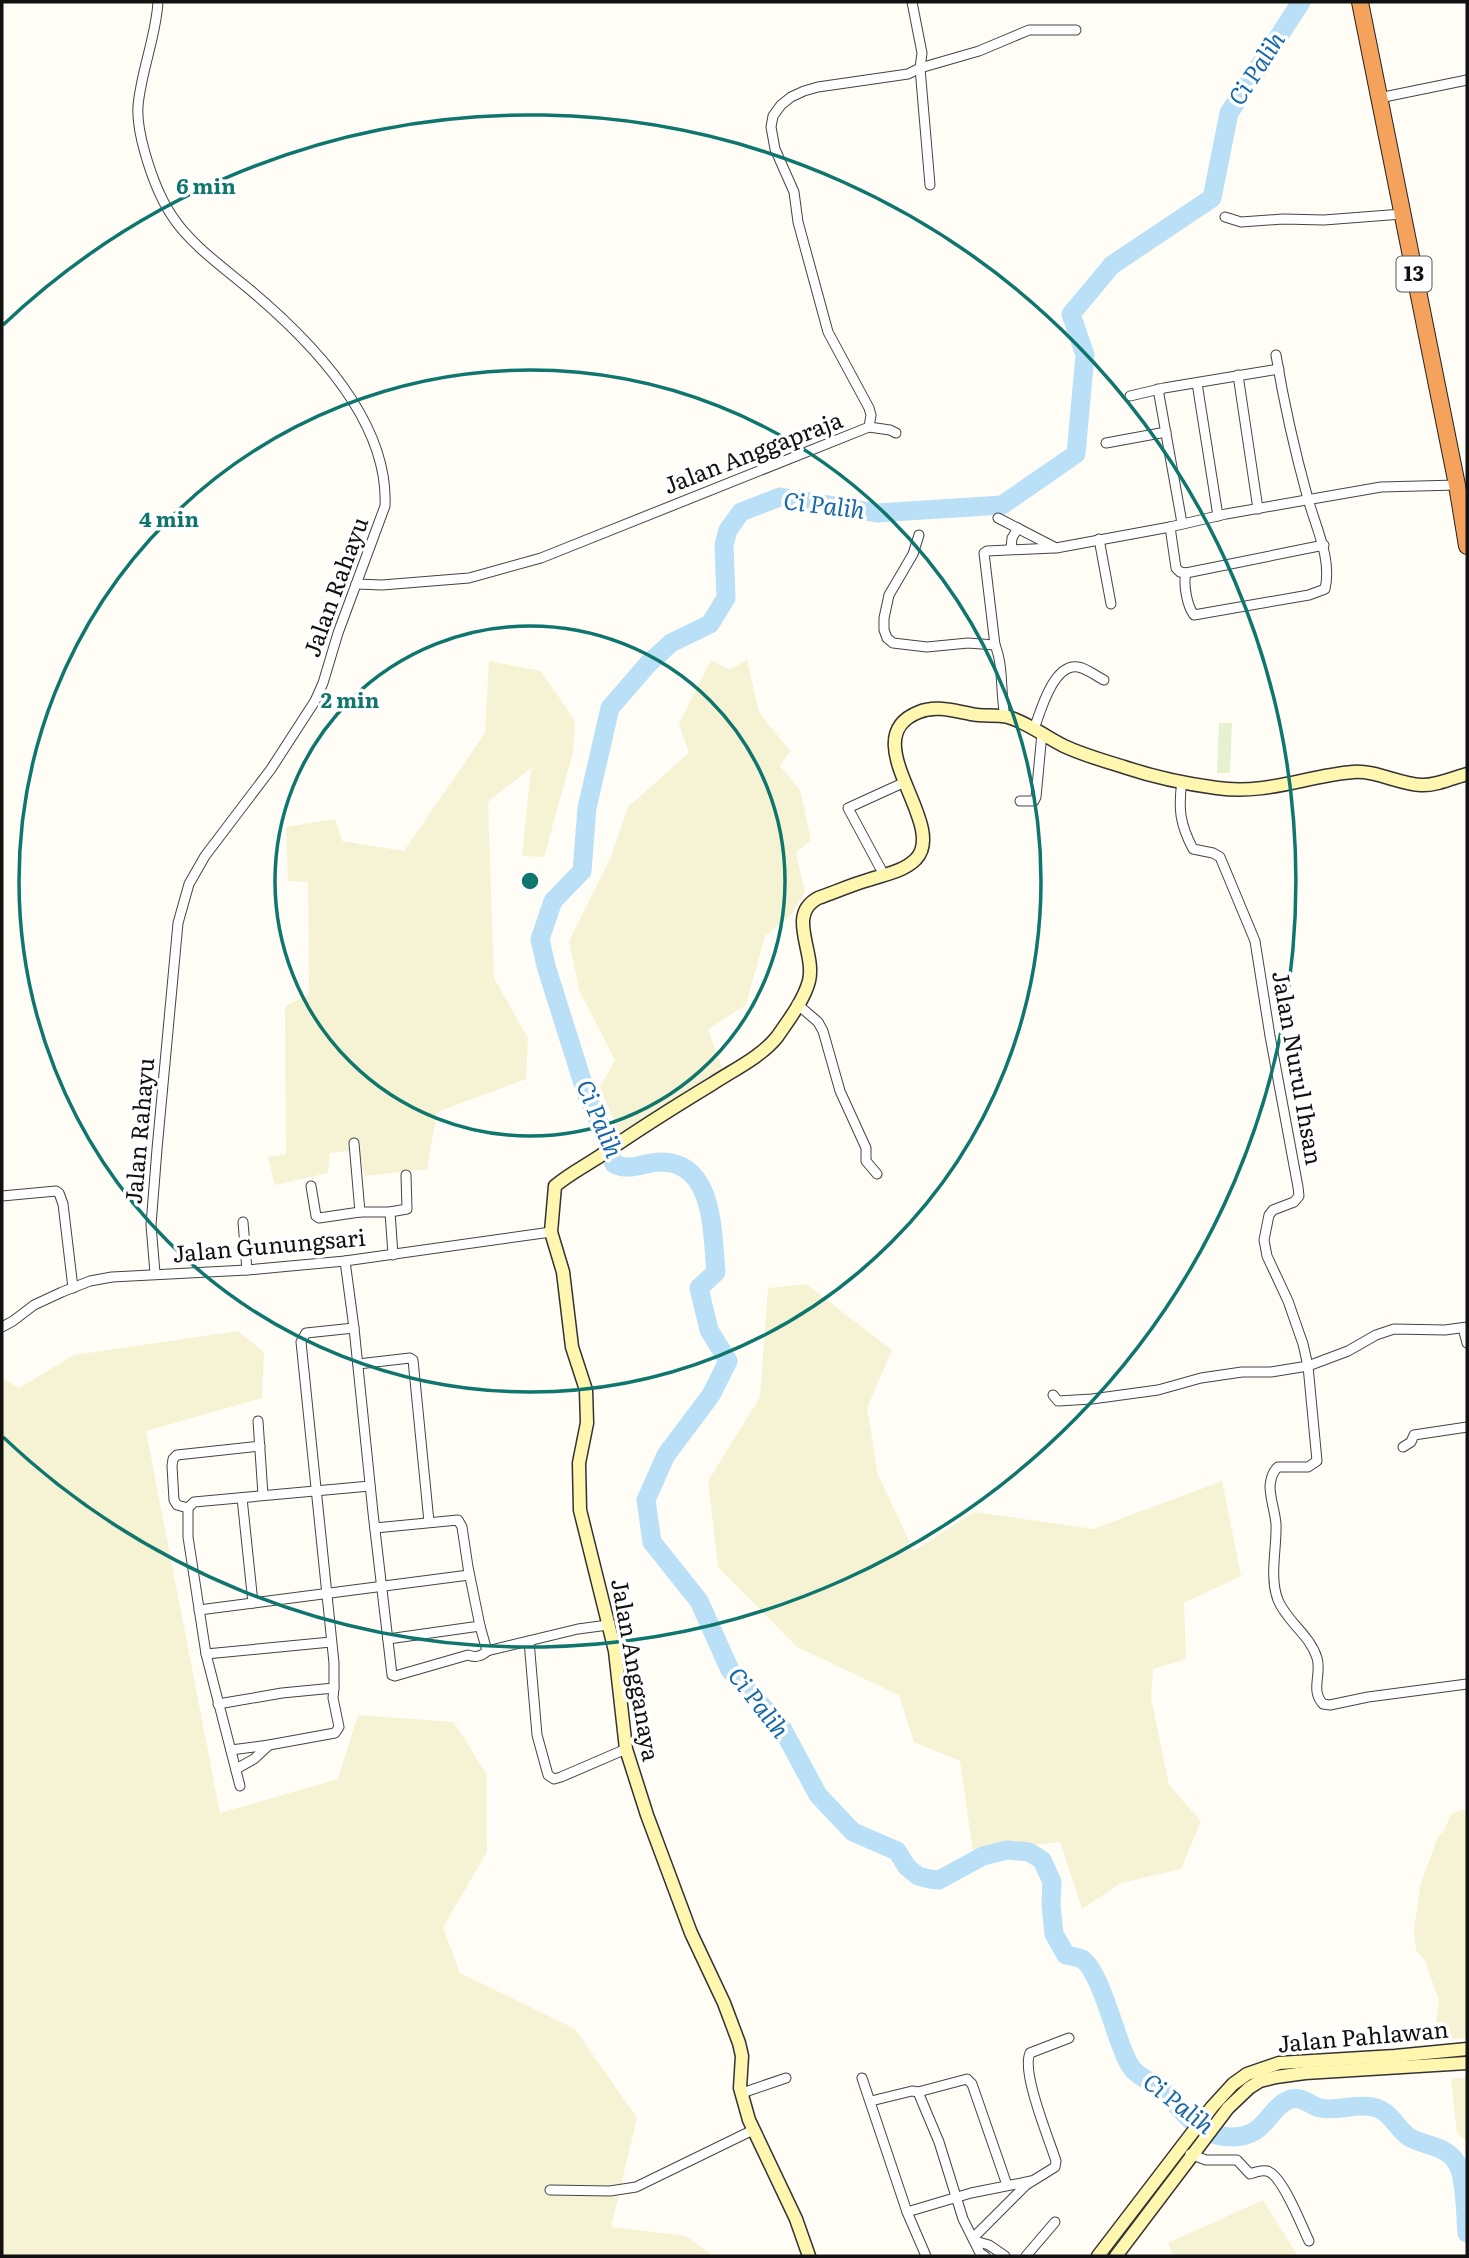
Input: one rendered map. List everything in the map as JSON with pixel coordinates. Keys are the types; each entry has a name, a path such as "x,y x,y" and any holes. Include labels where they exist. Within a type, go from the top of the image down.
{"highway":[{"name":"13","path":"1360,2 1467,546"}],"street":[{"name":"Jalan Rahayu","path":"155,1273 151,1226 153,1193 172,970 183,904 189,884 205,856 271,769 315,701 385,506 383,477 371,434 361,412 309,344 286,320 206,253 173,218 159,191 145,153 138,109 158,2"},
{"path":"912,2 922,53 920,68 930,185"},
{"path":"920,68 979,51 1029,30 1076,30"},
{"name":"Jalan Anggapraja","path":"356,584 382,585 469,578 541,558 869,427 869,408 824,320 797,222 794,192 775,149 772,116 791,97 818,87 908,74 920,68"},
{"path":"1379,98 1467,80"},
{"path":"1225,217 1241,222 1324,220 1402,214"},
{"path":"1186,573 1184,577 1190,611 1194,615 1309,595 1322,591 1327,586 1324,545 1309,500 1276,355"},
{"path":"1130,396 1279,369"},
{"path":"1238,375 1258,509"},
{"path":"1197,383 1218,516"},
{"path":"1158,389 1182,523"},
{"path":"869,427 896,433"},
{"path":"1106,443 1166,432"},
{"path":"1005,716 999,654 995,645 984,557 987,551 1056,548 1381,487 1457,485"},
{"path":"998,518 1056,548"},
{"path":"1170,527 1176,568 1186,573 1324,545"},
{"path":"1012,549 1012,538 1018,528"},
{"path":"919,535 913,554 889,595 884,618 887,638 893,643 927,647 968,643 995,645"},
{"path":"1099,539 1111,604"},
{"path":"1020,801 1034,801 1036,797 1038,731 1049,686 1069,668 1078,667 1104,680"},
{"path":"551,1232 555,1186 616,1144 753,1058 776,1038 805,992 810,973 810,956 802,925 802,915 807,907 818,898 899,871 914,861 923,850 919,819 896,757 895,744 898,731 908,718 918,712 947,709 979,716 1005,716 1064,746 1126,768 1220,789 1254,791 1357,772 1424,786 1467,774"},
{"name":"Jalan Nurul Ihsan","path":"1182,781 1179,802 1181,825 1193,849 1220,857 1255,941 1298,1196 1294,1202 1273,1210 1269,1215 1264,1240 1266,1256 1296,1322 1308,1366"},
{"path":"884,875 848,808 905,782"},
{"path":"797,1004 818,1022 823,1031 840,1091 866,1148 866,1161 877,1174"},
{"path":"354,1143 360,1212"},
{"path":"311,1186 316,1216 319,1218 360,1212 390,1212 407,1209 405,1175"},
{"path":"2,1196 55,1191 59,1193 63,1204 73,1288"},
{"path":"390,1212 393,1255"},
{"path":"243,1222 247,1270"},
{"name":"Jalan Gunungsari","path":"2,1327 34,1305 90,1281 113,1277 247,1270 345,1261 551,1232"},
{"name":"Jalan Angganaya","path":"551,1232 563,1272 572,1347 586,1390 587,1423 579,1463 580,1510 618,1666 626,1749 647,1815 691,1933 724,2003 739,2043 742,2056 742,2093 753,2130 796,2220 809,2256"},
{"path":"345,1261 355,1328 391,1672 395,1676 468,1655 483,1655 487,1651 578,1629 608,1625"},
{"path":"231,1750 314,1738 338,1731 302,1337 306,1333 355,1328"},
{"path":"1053,1395 1058,1401 1092,1399 1158,1390 1201,1378 1308,1366 1394,1329 1465,1328 1467,1343"},
{"path":"358,1364 391,1359 414,1360 429,1522"},
{"path":"1308,1366 1317,1461 1308,1467 1278,1467 1274,1470 1270,1484 1276,1539 1274,1587 1282,1608 1306,1637 1318,1660 1316,1691 1319,1699 1323,1704 1331,1705 1368,1697 1467,1684"},
{"path":"258,1421 263,1495"},
{"path":"1403,1447 1411,1442 1414,1435 1467,1427"},
{"path":"188,1508 177,1505 174,1500 173,1459 177,1455 260,1446"},
{"path":"240,1786 206,1654 188,1537 188,1508 194,1502 370,1486"},
{"path":"242,1498 253,1603"},
{"path":"375,1528 458,1520 462,1527 469,1575 487,1651"},
{"path":"199,1610 469,1575"},
{"path":"388,1639 480,1626"},
{"path":"530,1641 537,1735 548,1775 554,1779 561,1777 626,1749"},
{"path":"206,1654 331,1642"},
{"path":"218,1704 282,1693 334,1688"},
{"path":"236,1769 254,1759 269,1745"},
{"path":"974,2239 1006,2204 1055,2167 1056,2161 1032,2089 1027,2059 1030,2053 1069,2038"},
{"name":"Jalan Pahlawan","path":"1396,2062 1467,2049"},
{"name":"Jalan Pahlawan","path":"1116,2256 1194,2152 1233,2084 1247,2074 1279,2063 1305,2067 1396,2062 1467,2063"},
{"path":"742,2093 786,2078"},
{"path":"862,2078 907,2211 926,2256"},
{"path":"871,2101 967,2079 972,2084 1007,2185"},
{"path":"918,2092 939,2142 963,2219 980,2255 989,2245"},
{"name":"Jalan Pahlawan","path":"1098,2256 1180,2147 1217,2112"},
{"path":"550,2190 610,2191 636,2187 753,2130"},
{"path":"1180,2147 1206,2160 1237,2160 1250,2174 1266,2171 1273,2174 1281,2183 1309,2241"},
{"path":"907,2211 1007,2185 1033,2181"},
{"path":"1026,2256 1055,2222"},
{"path":"974,2239 1005,2256"}],"shaded area":[{"path":"711,660 729,670 747,660 759,712 790,751 780,766 800,790 811,840 796,853 805,892 792,914 765,936 746,1005 708,1029 722,1068 619,1134 600,1087 615,1060 579,990 569,941 610,859 628,807 689,753 679,724"},
{"path":"489,661 541,671 575,721 573,752 544,857 522,856 531,768 488,802 494,978 528,1038 526,1079 437,1112 427,1169 365,1176 358,1150 330,1153 328,1173 275,1185 268,1157 286,1154 285,1006 309,994 308,882 288,881 286,827 335,819 342,841 404,851 485,733"},
{"path":"806,1284 892,1350 867,1408 878,1475 914,1551 974,1512 1093,1529 1222,1481 1241,1576 1184,1603 1186,1659 1153,1669 1151,1698 1169,1785 1201,1821 1181,1869 1121,1883 1082,1909 1060,1842 973,1852 960,1761 914,1742 899,1695 797,1647 718,1567 708,1481 760,1397 768,1288"},
{"path":"238,1331 264,1352 262,1398 146,1431 220,1813 338,1779 358,1715 454,1722 487,1775 487,1852 443,1927 460,1973 575,2029 637,2118 611,2227 686,2236 714,2256 2,2256 2,1378 19,1388 74,1355"},
{"path":"1467,1810 1467,2038 1400,2043 1399,2039 1411,2032 1436,2024 1439,2001 1425,1960 1416,1950 1414,1930 1420,1886 1437,1839 1451,1814"},
{"path":"1467,2077 1467,2142 1457,2133 1451,2079"},
{"path":"1263,2200 1298,2256 1173,2256 1168,2243"}],"green space":[{"path":"1219,723 1232,723 1230,773 1217,773"}],"waterway":[{"name":"Ci Palih","path":"1301,2 1229,113 1212,198 1112,265 1071,314 1085,355 1076,454 1002,505 877,513 780,497 741,512 728,530 724,545 726,598 710,624 671,643 648,664 610,708 587,808 582,871 553,901 540,939 586,1093 614,1164 632,1167 655,1162 679,1165 692,1174 701,1187 711,1220 716,1272 699,1288 709,1330 728,1361 711,1395 666,1455 646,1500 652,1542 699,1601 730,1670 782,1728 818,1795 853,1832 897,1851 907,1867 918,1876 939,1880 983,1856 1007,1850 1029,1852 1042,1860 1052,1882 1054,1934 1066,1955 1082,1959 1096,1977 1124,2053 1136,2073 1162,2090 1198,2126 1223,2136 1243,2136 1255,2131 1280,2105 1291,2099 1299,2099 1326,2109 1360,2106 1379,2109 1409,2137 1448,2153 1458,2165 1465,2198 1467,2233"}]}
